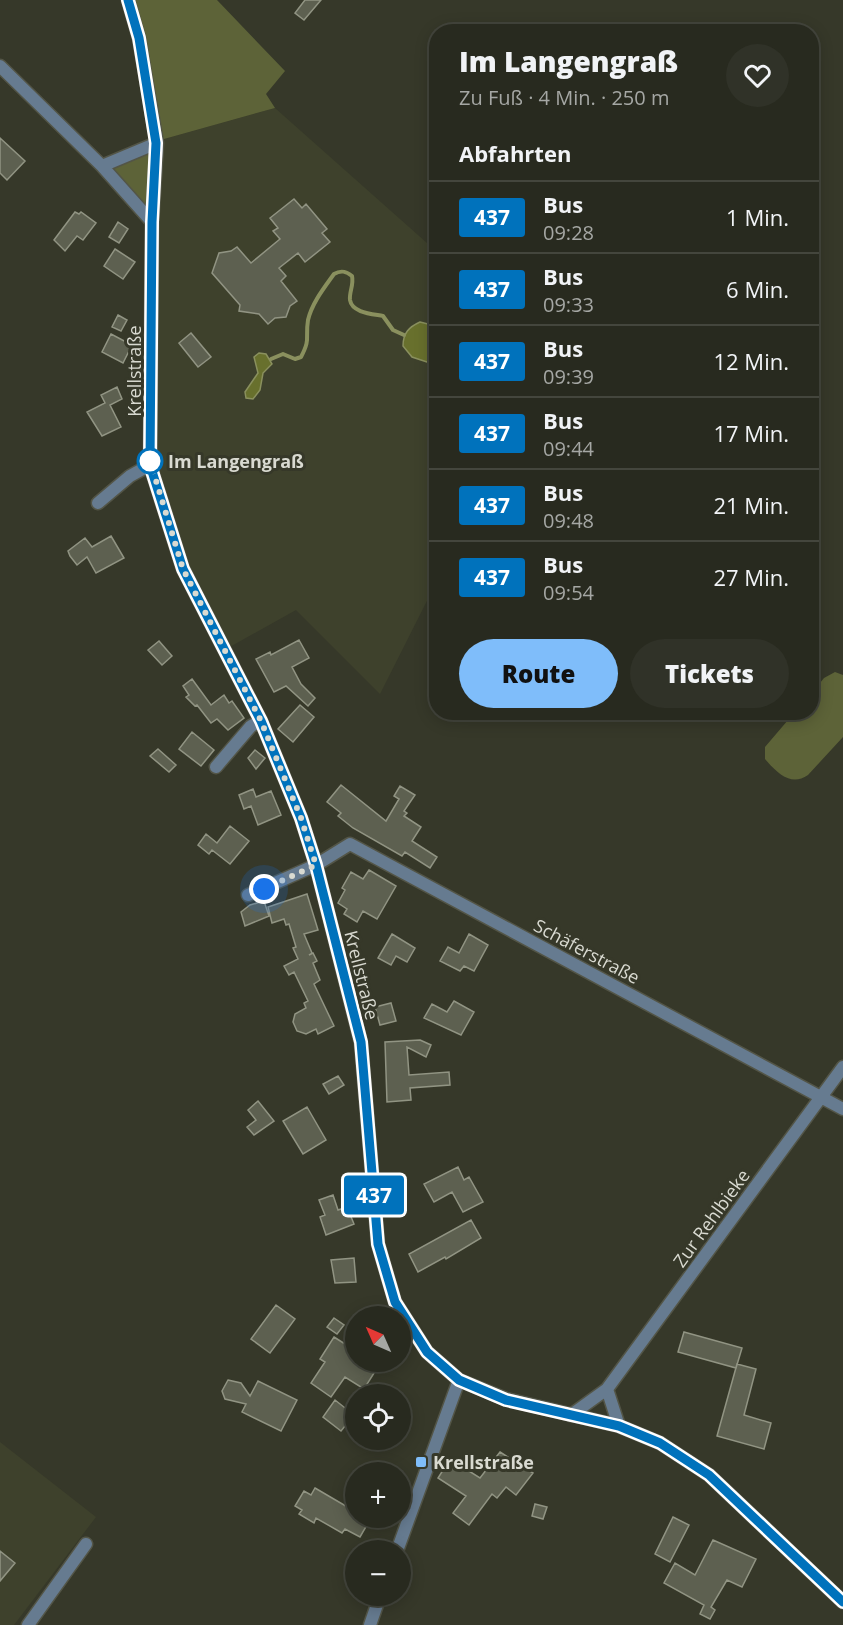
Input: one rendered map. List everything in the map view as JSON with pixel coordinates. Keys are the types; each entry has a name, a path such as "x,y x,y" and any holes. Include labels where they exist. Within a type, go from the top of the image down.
{"street":[{"name":"Krellstraße","path":"128,0 139,38 156,143 152,222 150,465 183,569 261,721 301,818 316,865 361,1042 377,1233 385,1274 395,1302 416,1337 442,1367 459,1380 506,1400 619,1426 660,1443 709,1475 843,1602"},
{"path":"0,66 102,166 152,222"},
{"path":"102,166 156,143"},
{"path":"98,503 130,476 150,465"},
{"path":"216,766 251,726 261,721"},
{"name":"Schäferstraße","path":"316,865 350,844 843,1109"},
{"path":"248,895 316,865"},
{"name":"Zur Rehlbieke","path":"571,1415 607,1389 843,1067"},
{"path":"401,1540 459,1380"},
{"path":"607,1389 619,1426"},
{"path":"28,1625 86,1544"},
{"path":"370,1625 377,1606"}],"shaded area":[{"path":"133,0 217,0 285,71 266,94 275,108 157,141"},
{"path":"275,108 429,245 429,597 380,694 296,610 228,648 185,569 154,464 159,220 157,141"},
{"path":"157,141 159,220 103,163"},
{"path":"420,322 429,324 429,363 412,357 403,346 407,331"},
{"path":"259,353 266,354 272,364 263,373 260,390 253,399 246,398 245,392 258,373 254,357"},
{"path":"835,672 843,675 843,737 808,775 796,780 790,779 774,769 765,759 765,747 788,720 819,720 819,684 824,678"},
{"path":"0,1442 96,1517 14,1625 0,1625"}],"building":[{"path":"305,0 321,0 304,20 295,13"},
{"path":"0,138 25,161 7,180 0,173"},
{"path":"294,199 302,208 306,204 327,229 322,233 330,242 305,262 298,253 279,268 286,276 281,281 297,301 290,306 286,317 275,318 268,324 259,314 239,311 240,305 212,273 219,253 231,251 237,247 251,263 280,239 273,231 278,228 270,218"},
{"path":"75,212 79,214 81,212 96,223 83,240 77,236 65,251 54,240"},
{"path":"118,222 128,229 119,243 109,237"},
{"path":"115,249 135,262 123,279 104,266"},
{"path":"118,315 127,320 121,331 112,327"},
{"path":"191,333 211,357 198,367 179,343"},
{"path":"111,334 132,345 123,363 102,352"},
{"path":"117,387 122,399 110,405 121,427 102,436 87,412 105,403 101,395"},
{"path":"111,536 124,558 96,573 87,557 77,565 70,556 68,551 85,538 92,547"},
{"path":"299,640 309,658 292,667 301,684 315,698 308,706 286,686 274,692 256,659 270,652 271,655"},
{"path":"159,641 172,656 162,665 148,650"},
{"path":"192,679 211,705 224,695 229,703 232,701 244,718 228,730 217,719 211,723 197,705 195,706 186,697 189,695 183,686"},
{"path":"300,705 314,717 293,742 278,729"},
{"path":"192,732 214,750 201,766 179,749"},
{"path":"158,749 176,765 169,772 150,756"},
{"path":"255,750 265,758 256,769 248,758"},
{"path":"341,785 386,821 399,799 394,796 400,786 415,795 404,811 407,813 404,816 421,827 412,841 437,857 430,868 405,852 402,856 353,828 338,816 341,813 327,802"},
{"path":"253,789 256,797 271,791 281,815 258,825 251,806 244,809 239,795"},
{"path":"230,826 249,841 230,864 212,850 209,854 198,845 206,834 217,843"},
{"path":"369,870 396,886 377,919 363,911 357,922 344,914 347,909 338,903 345,890 342,888 351,872 363,879"},
{"path":"307,894 318,930 304,934 312,953 309,955 313,953 317,961 313,963 320,980 314,984 334,1026 318,1034 316,1029 306,1034 297,1031 293,1022 295,1014 306,1008 304,1003 308,1001 294,972 289,975 284,966 298,959 293,948 296,947 289,924 286,925 284,919 272,923 268,907"},
{"path":"264,901 269,916 245,926 241,912 250,905"},
{"path":"392,934 415,948 407,962 396,956 391,965 378,958"},
{"path":"469,934 488,945 474,971 464,966 460,971 440,961 448,947 459,953"},
{"path":"454,1001 474,1012 461,1035 424,1018 432,1004 447,1012"},
{"path":"391,1003 396,1021 380,1025 375,1007"},
{"path":"420,1040 431,1045 426,1057 407,1047 409,1075 449,1072 450,1085 410,1088 411,1100 387,1102 385,1042"},
{"path":"338,1076 344,1085 329,1094 323,1084"},
{"path":"258,1101 274,1121 254,1135 247,1127 256,1120 248,1110"},
{"path":"307,1107 326,1140 303,1154 283,1121"},
{"path":"458,1167 464,1180 469,1177 483,1202 463,1212 452,1192 434,1202 424,1184"},
{"path":"333,1195 338,1210 347,1207 354,1224 326,1235 320,1217 325,1215 319,1200"},
{"path":"471,1220 481,1238 446,1259 445,1257 418,1272 409,1254"},
{"path":"354,1258 356,1282 335,1283 331,1260"},
{"path":"276,1305 295,1319 270,1353 251,1339"},
{"path":"334,1318 344,1325 337,1334 327,1327"},
{"path":"684,1332 742,1348 736,1368 678,1352"},
{"path":"334,1337 345,1344 345,1372 375,1372 367,1384 356,1384 345,1377 331,1397 311,1383 325,1362 320,1359"},
{"path":"737,1364 756,1369 744,1415 771,1423 764,1449 717,1436"},
{"path":"228,1380 241,1383 250,1396 258,1381 297,1400 281,1431 242,1412 246,1404 225,1399 222,1391"},
{"path":"335,1400 345,1408 345,1426 341,1431 323,1417"},
{"path":"500,1452 533,1473 516,1495 506,1487 497,1498 492,1494 469,1525 453,1513 466,1496 438,1478 450,1459 480,1478"},
{"path":"315,1488 345,1506 345,1528 365,1528 360,1537 345,1529 342,1533 316,1518 314,1523 299,1514 302,1510 295,1506 304,1491 311,1495"},
{"path":"535,1504 547,1507 543,1519 532,1516"},
{"path":"673,1517 689,1525 670,1562 655,1554"},
{"path":"713,1540 756,1559 742,1587 727,1580 711,1607 715,1610 710,1619 700,1614 704,1605 664,1583 675,1563 695,1575"},
{"path":"0,1551 15,1563 0,1581"}],"waterway":[{"path":"271,359 283,354 295,359 301,357 307,342 308,320 312,308 334,274 339,272 346,272 352,276 350,300 355,308 383,316 393,330 404,335"}],"bus line":[{"name":"437","path":"128,0 139,38 156,143 152,222 150,465 183,569 261,721 301,818 316,865 361,1042 378,1244 395,1302 427,1352 459,1380 506,1400 619,1426 660,1443 709,1475 843,1602"}],"place":[{"name":"Im Langengraß","path":"150,461"},
{"name":"Krellstraße","path":"421,1462"}],"route":[{"path":"150,461 183,569 261,721 301,818 316,865 264,889"}]}
